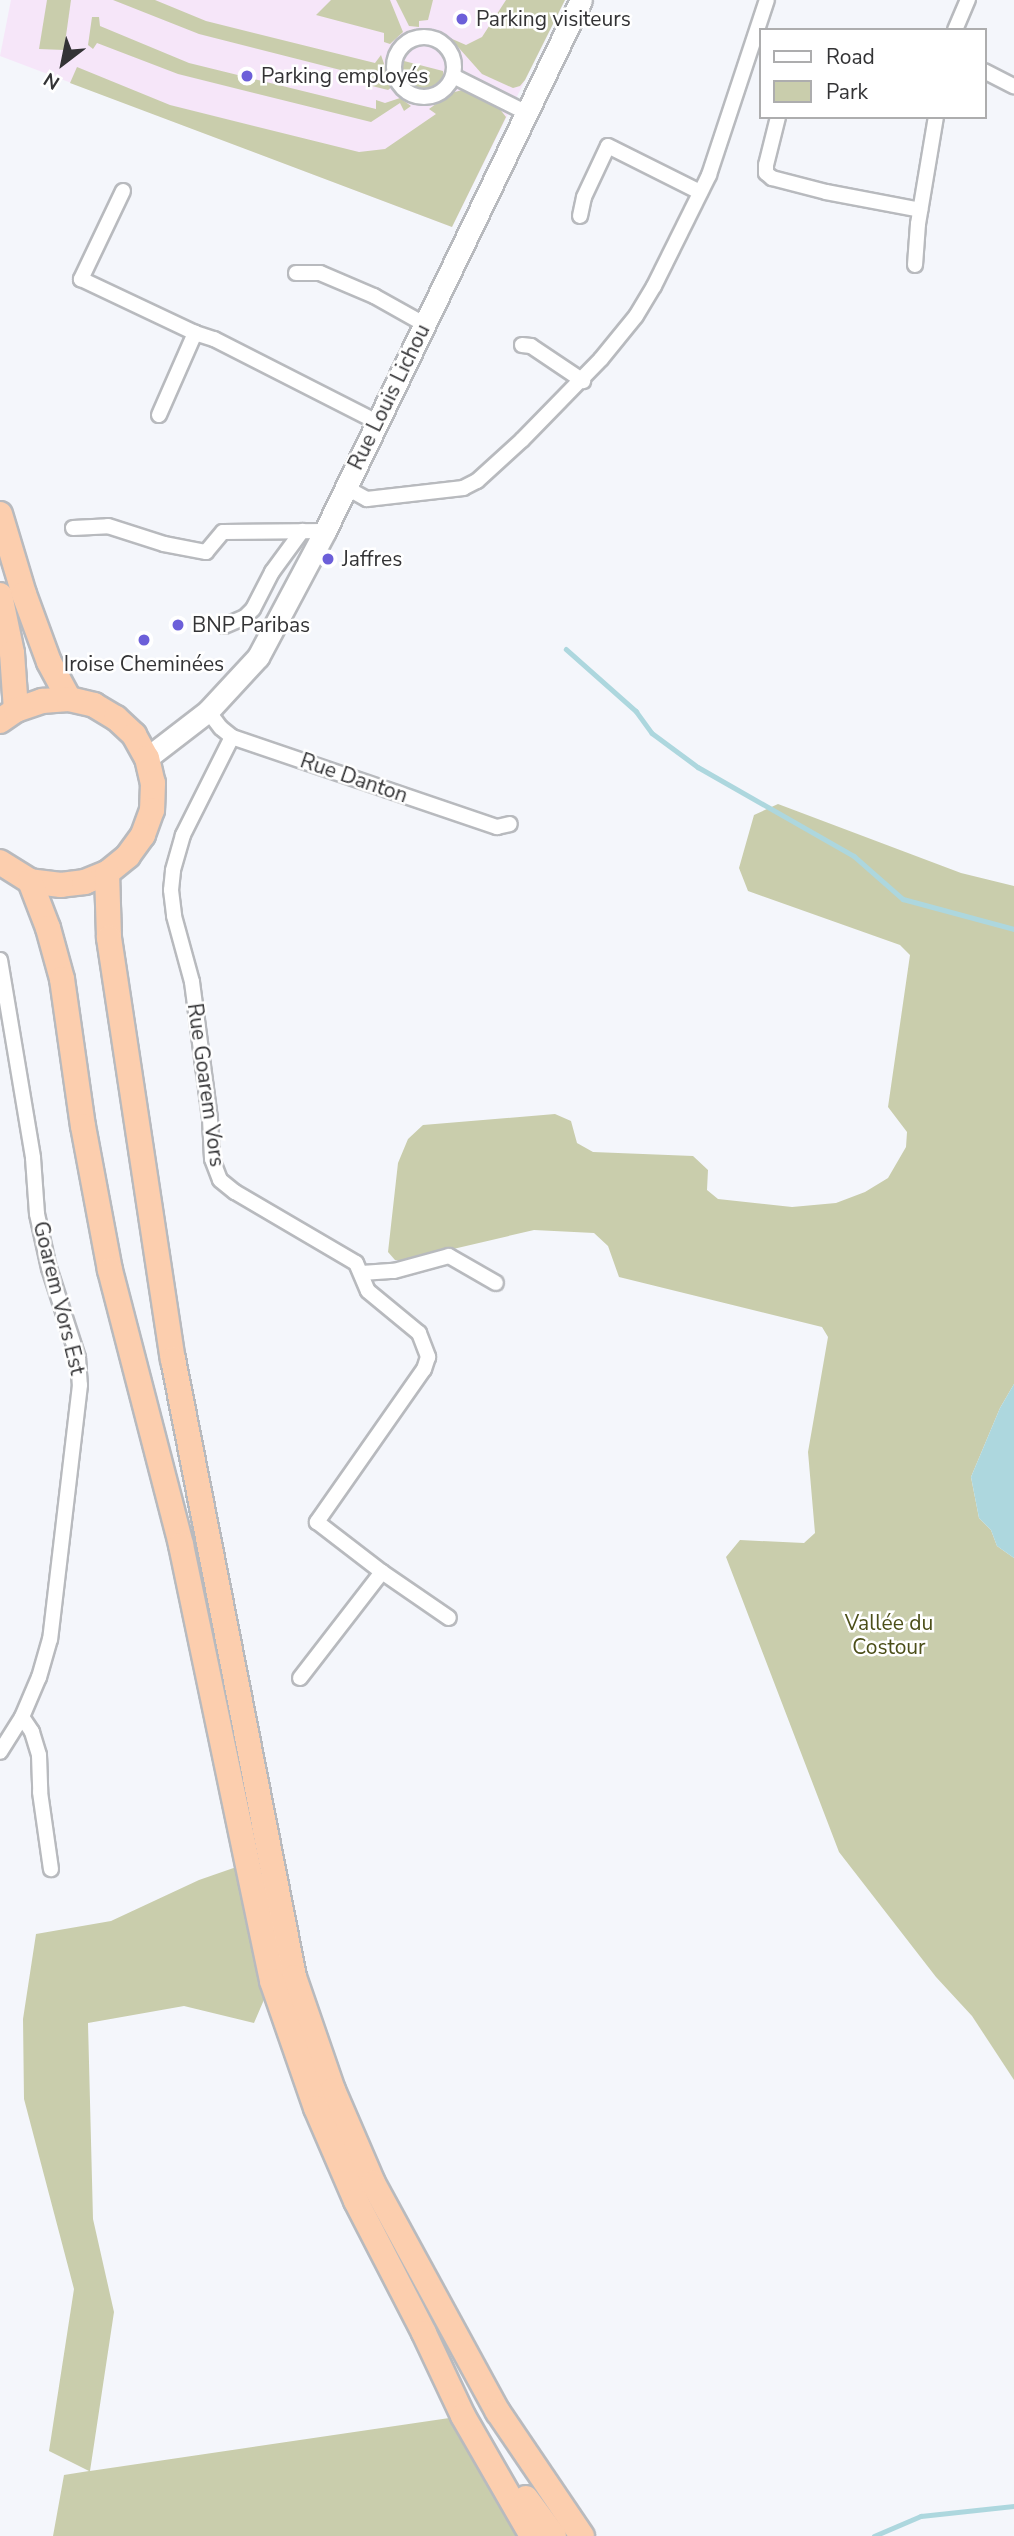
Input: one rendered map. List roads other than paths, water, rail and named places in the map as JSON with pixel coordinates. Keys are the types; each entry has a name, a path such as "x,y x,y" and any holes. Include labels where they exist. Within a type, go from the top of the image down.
{"highway":[{"path":"0,514 24,594 49,662 69,699"},
{"path":"0,595 12,653 8,715 42,701 69,699 94,705 116,718 134,735 147,758 153,783 152,810 143,835 128,856 107,873 85,882 61,885 30,881 0,862"},
{"path":"107,873 109,938 173,1359 294,1978 333,2090 373,2183 498,2412 582,2536"},
{"path":"30,881 48,928 62,979 83,1125 110,1270 181,1545 245,1864 272,1981 316,2108 356,2201 463,2416 532,2536"},
{"path":"426,2283 506,2409 597,2536"},
{"path":"424,2333 506,2470 554,2536"}],"main road":[{"name":"Rue Louis Lichou","path":"147,758 208,711 258,657 325,531 581,0"}],"street":[{"path":"345,487 367,499 463,488 477,481 583,381 636,316 701,192 767,0"},
{"path":"956,28 968,0"},
{"path":"430,38 447,48 454,67 453,76 449,84 434,95 416,96 400,85 395,77 395,60 410,40 430,38"},
{"path":"986,72 1014,86"},
{"path":"453,76 525,112"},
{"path":"778,119 766,165 766,173 772,178 827,192 920,209"},
{"path":"915,265 920,209 936,119"},
{"path":"580,216 584,197 608,146 701,192"},
{"path":"123,191 81,279 195,333 214,339 377,422"},
{"path":"296,272 320,273 374,296 424,324"},
{"path":"159,415 195,333"},
{"path":"522,345 531,346 583,381"},
{"path":"73,528 108,526 164,544 206,552 223,532 325,531"},
{"path":"224,625 245,617 253,609 272,572 302,531"},
{"name":"Rue Danton","path":"208,711 232,737 497,827 510,824"},
{"name":"Rue Goarem Vors","path":"232,737 183,835 171,890 174,916 191,982 210,1119 212,1159 219,1180 235,1192 356,1263 368,1291 419,1333 428,1357 424,1369 317,1522 382,1572 449,1618"},
{"name":"Goarem Vors Est","path":"0,960 33,1158 37,1214 49,1268 78,1358 80,1385 50,1639 39,1677 22,1717 0,1752"},
{"path":"362,1273 394,1272 449,1256 496,1283"},
{"path":"300,1678 382,1572"},
{"path":"22,1717 32,1732 39,1755 40,1793 51,1869"}],"water":[{"path":"1014,1384 1014,1558 997,1546 991,1530 979,1518 971,1477 1000,1408"}],"waterway":[{"path":"566,649 636,711 652,733 698,767 854,856 903,899 1014,929"},
{"path":"874,2536 921,2516 1014,2506"}],"place":[{"name":"Parking visiteurs","path":"462,19"},
{"name":"Parking employés","path":"247,76"},
{"name":"Jaffres","path":"328,559"},
{"name":"BNP Paribas","path":"178,625"},
{"name":"Iroise Cheminées","path":"144,640"}],"park label":[{"name":"Vallée du Costour","path":"889,1635"}]}
